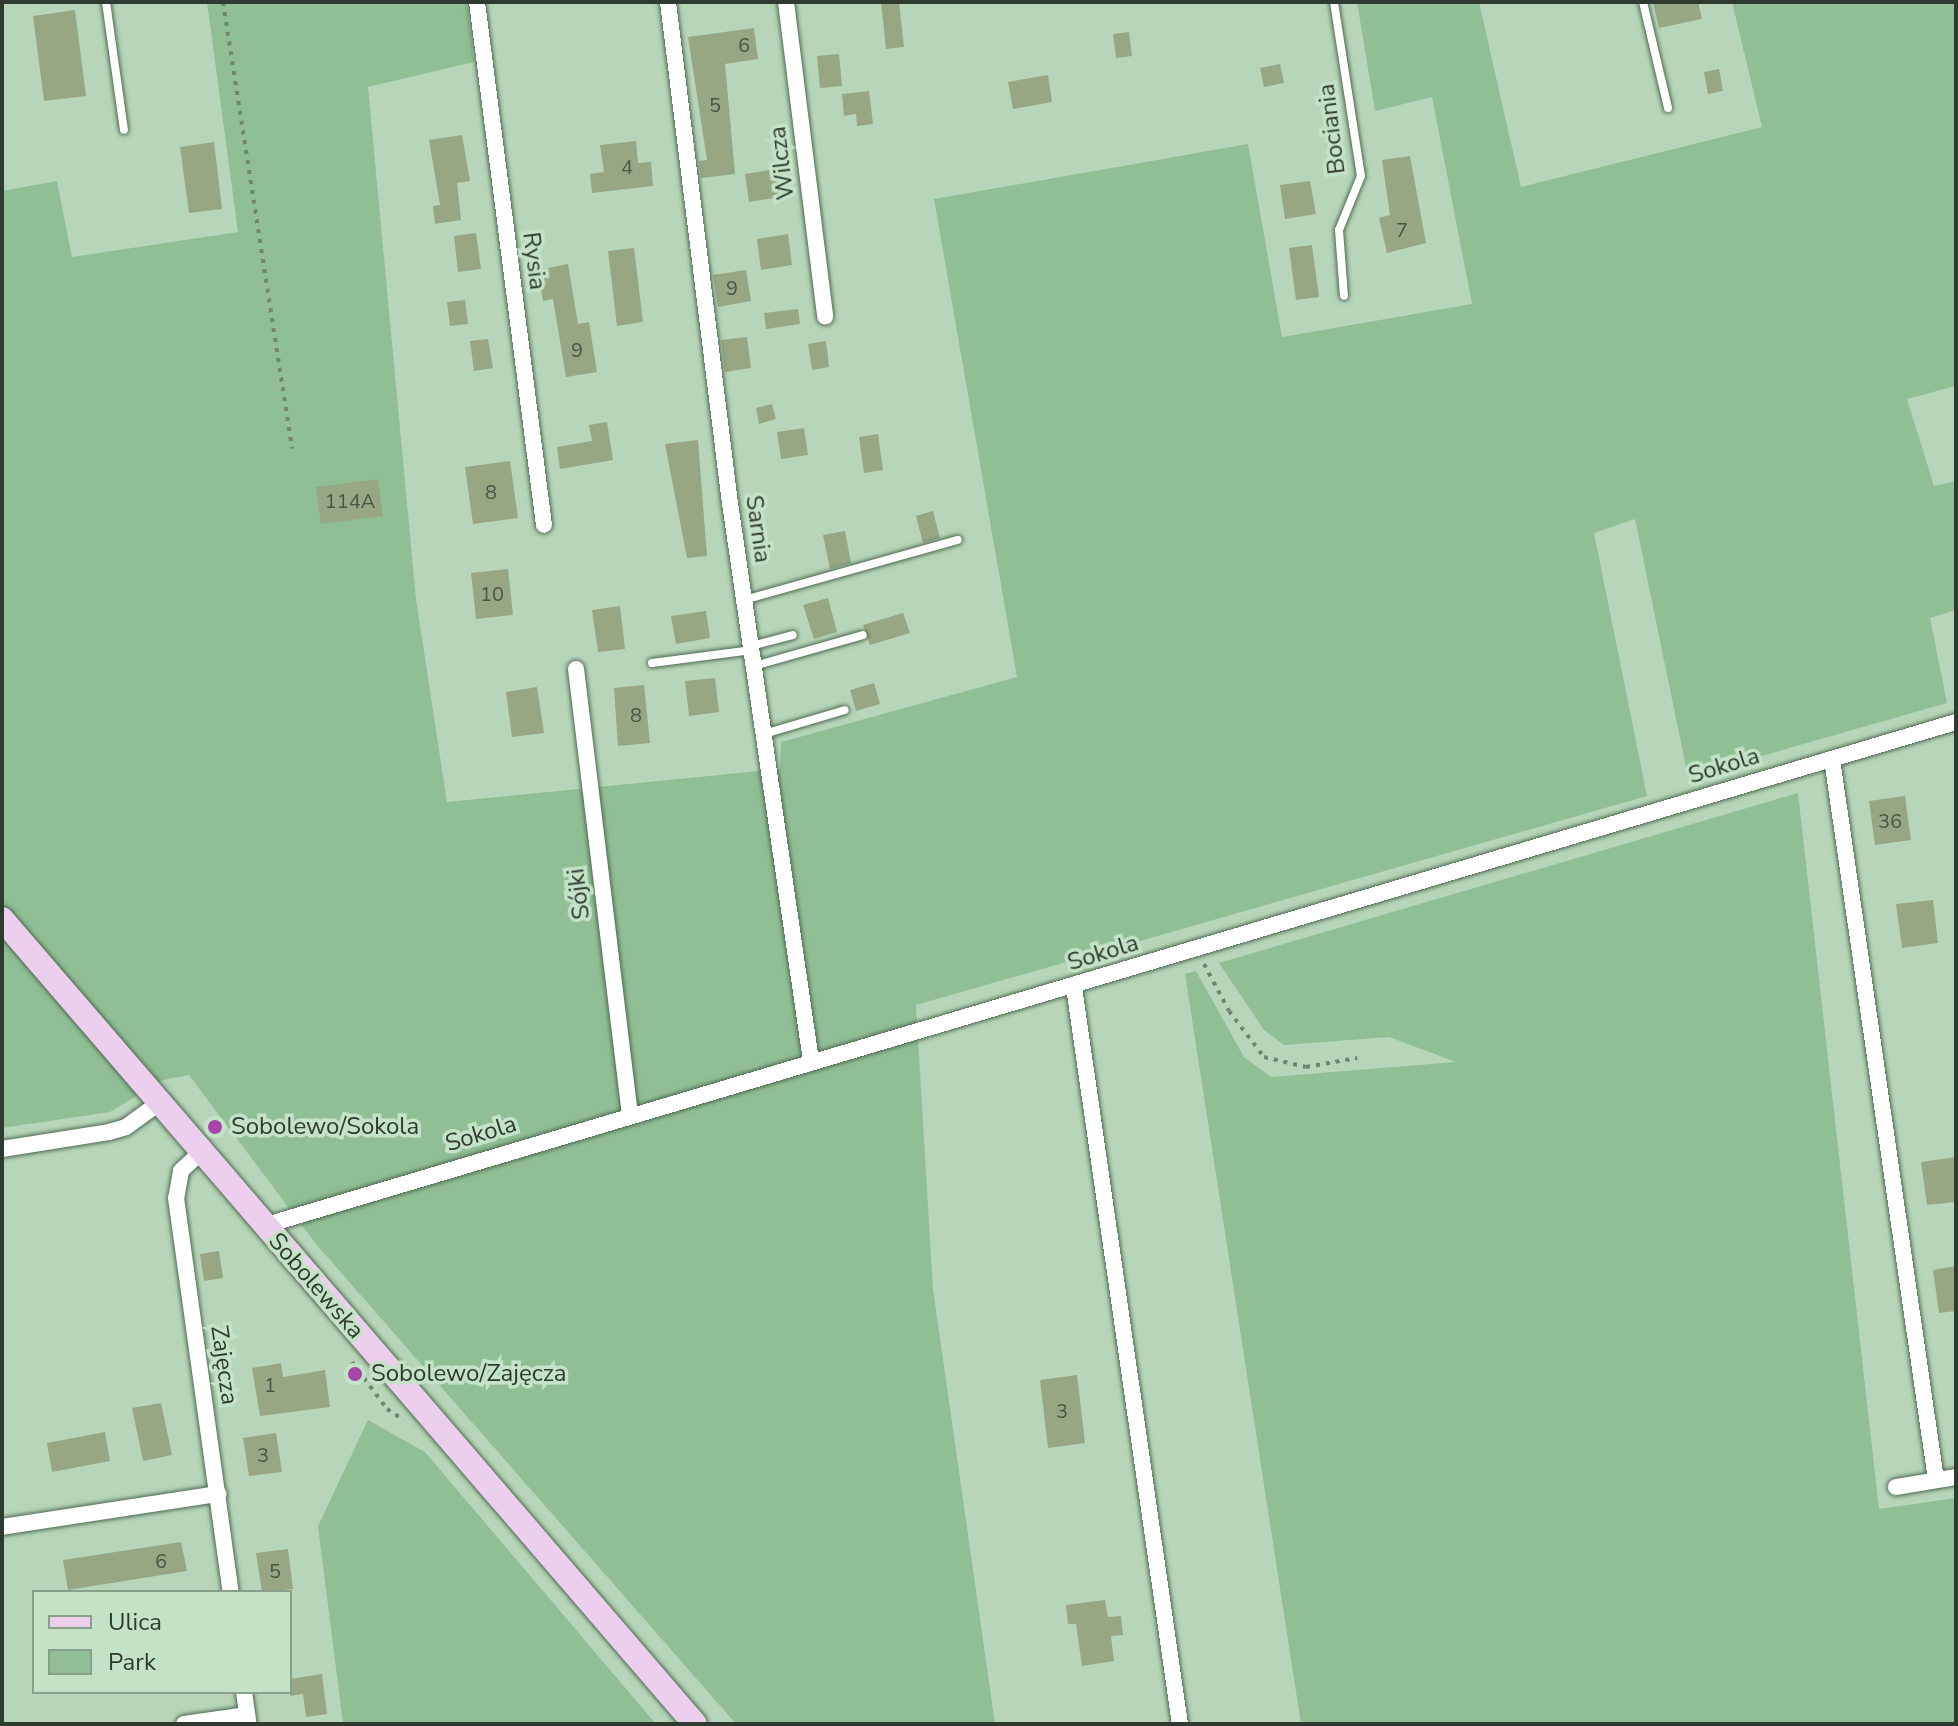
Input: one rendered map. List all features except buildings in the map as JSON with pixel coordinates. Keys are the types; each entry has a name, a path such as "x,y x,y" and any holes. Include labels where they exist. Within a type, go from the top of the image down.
{"street":[{"name":"Rysia","path":"477,2 544,525"},
{"name":"Sarnia","path":"668,2 744,600 811,1061"},
{"name":"Wilcza","path":"786,2 825,317"},
{"name":"Sójki","path":"576,669 630,1114"},
{"name":"Sokola","path":"263,1226 630,1114 1074,987 1956,722"},
{"path":"1832,759 1936,1480"},
{"name":"Sobolewska","path":"2,919 200,1153 695,1724"},
{"path":"1074,987 1180,1724"},
{"path":"2,1149 109,1132 158,1104"},
{"name":"Zajęcza","path":"200,1153 181,1171 176,1198 231,1590"},
{"path":"1896,1487 1956,1477"},
{"path":"2,1527 218,1494"},
{"path":"184,1724 248,1719 244,1694"}],"lane":[{"path":"106,2 124,130"},
{"name":"Bociania","path":"1334,2 1361,176 1339,230 1344,296"},
{"path":"1643,2 1668,108"},
{"path":"744,600 958,540"},
{"path":"752,654 793,635"},
{"path":"652,663 752,654 863,635"},
{"path":"764,735 845,710"}],"path":[{"path":"223,2 292,449"},
{"path":"1196,949 1229,1011 1264,1057 1306,1067 1357,1058"}],"green space":[{"path":"207,2 467,2 474,62 368,87 416,599 447,802 780,769 781,742 1017,677 934,199 1248,144 1282,337 1472,304 1432,97 1375,111 1357,2 1479,2 1521,187 1762,127 1732,2 1956,2 1956,386 1907,399 1934,486 1956,481 1956,610 1930,618 1947,703 1688,777 1635,519 1594,533 1647,796 916,1005 933,1289 995,1724 736,1724 316,1244 189,1075 163,1080 110,1112 2,1128 2,191 57,181 72,257 238,232"},
{"path":"1798,793 1879,1509 1956,1498 1956,1724 1301,1724 1185,974 1196,971 1244,1057 1271,1077 1456,1062 1389,1037 1284,1045 1264,1030 1219,963"},
{"path":"368,1420 425,1452 656,1724 343,1724 318,1526"}],"place":[{"name":"Sobolewo/Sokola","path":"215,1127"},
{"name":"Sobolewo/Zajęcza","path":"355,1374"}]}
